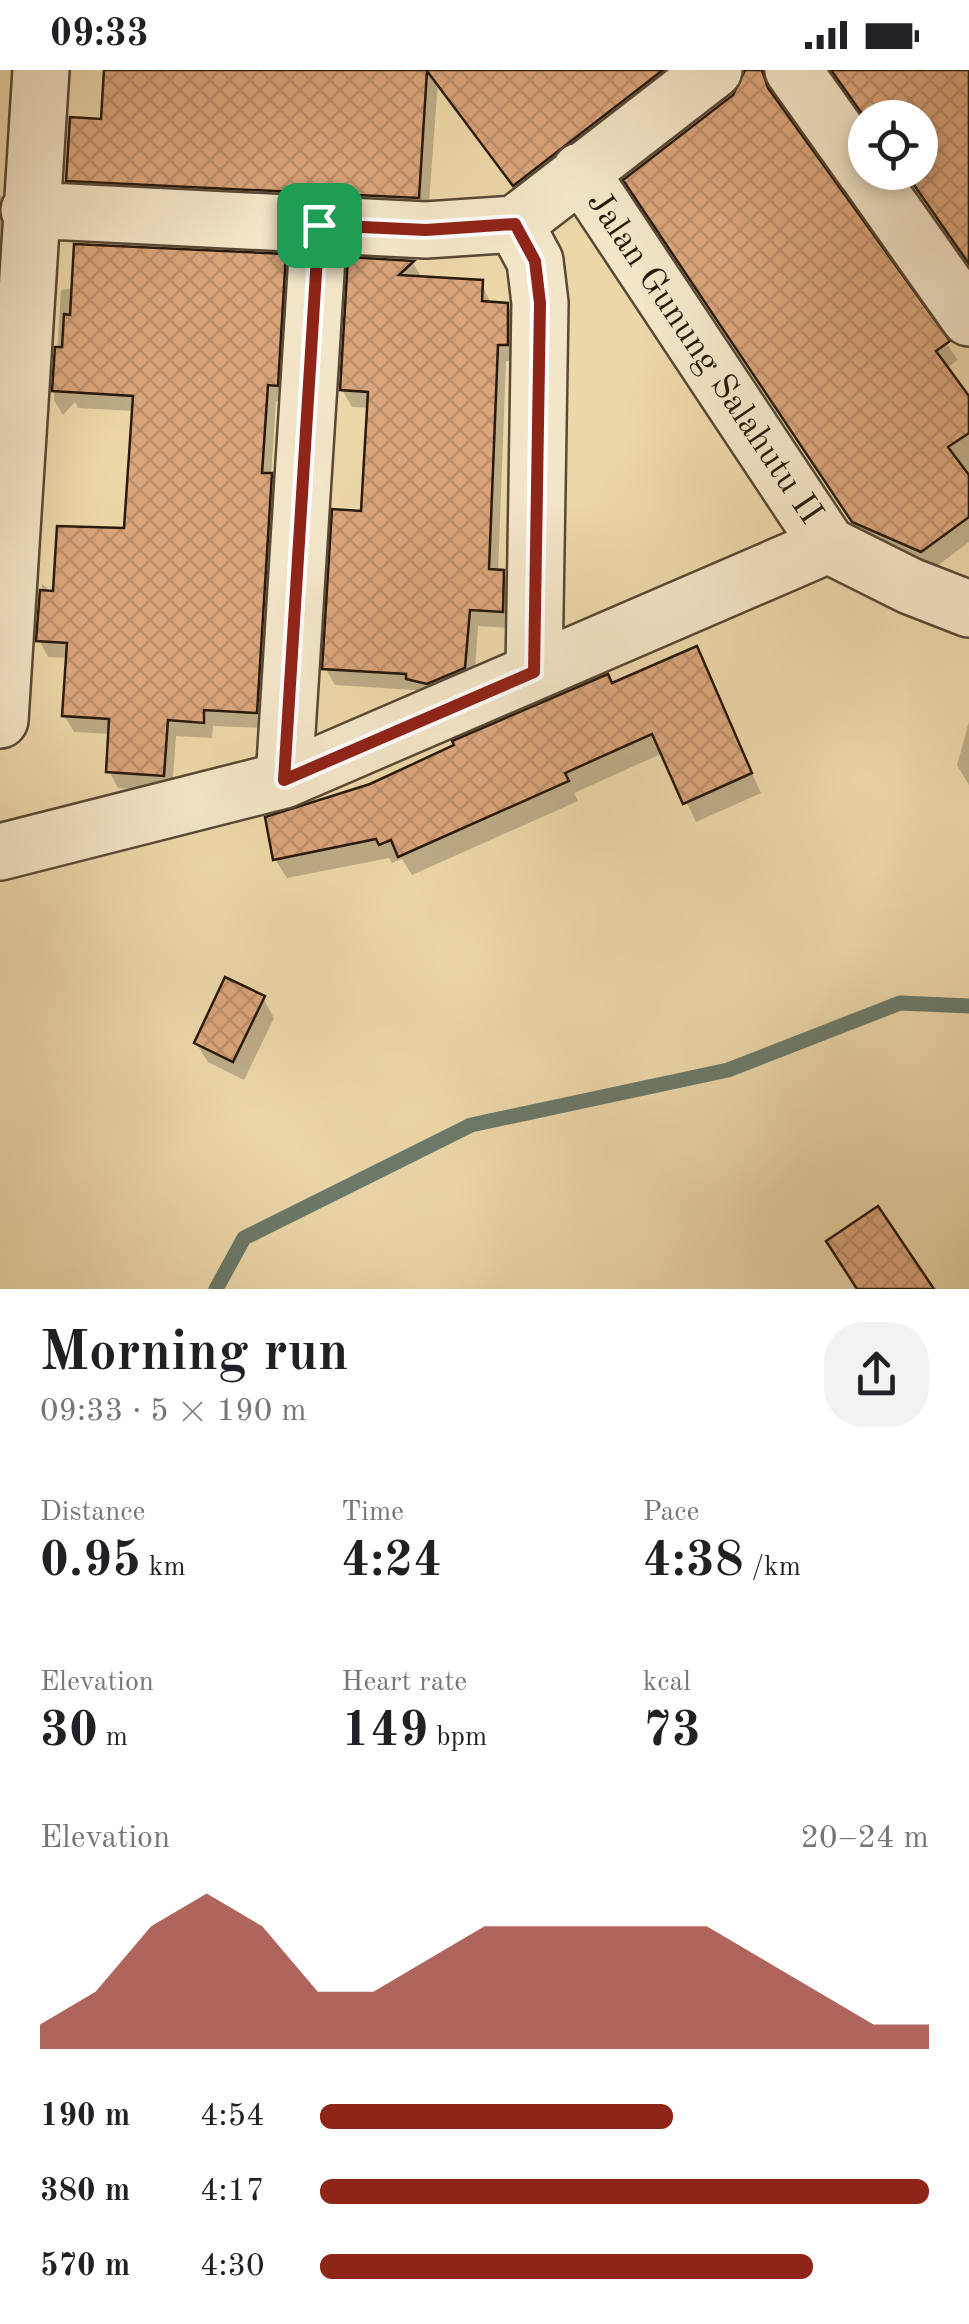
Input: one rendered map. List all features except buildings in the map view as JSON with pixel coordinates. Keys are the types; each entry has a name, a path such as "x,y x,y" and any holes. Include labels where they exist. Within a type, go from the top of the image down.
{"street":[{"path":"0,720 10,366 41,70"},
{"path":"29,210 426,230 515,224 714,70"},
{"path":"793,70 848,147"},
{"name":"Jalan Gunung Salahutu II","path":"580,172 828,545"},
{"path":"879,190 969,318"},
{"path":"515,224 535,261 540,303 534,672"},
{"path":"284,780 319,225"},
{"path":"0,852 284,780 828,545 910,586 969,609"}],"waterway":[{"path":"216,1289 244,1238 471,1125 728,1070 900,1003 969,1006"}],"route":[{"path":"515,224 535,261 540,303 534,672 284,780 319,225 426,230 515,224"}]}
